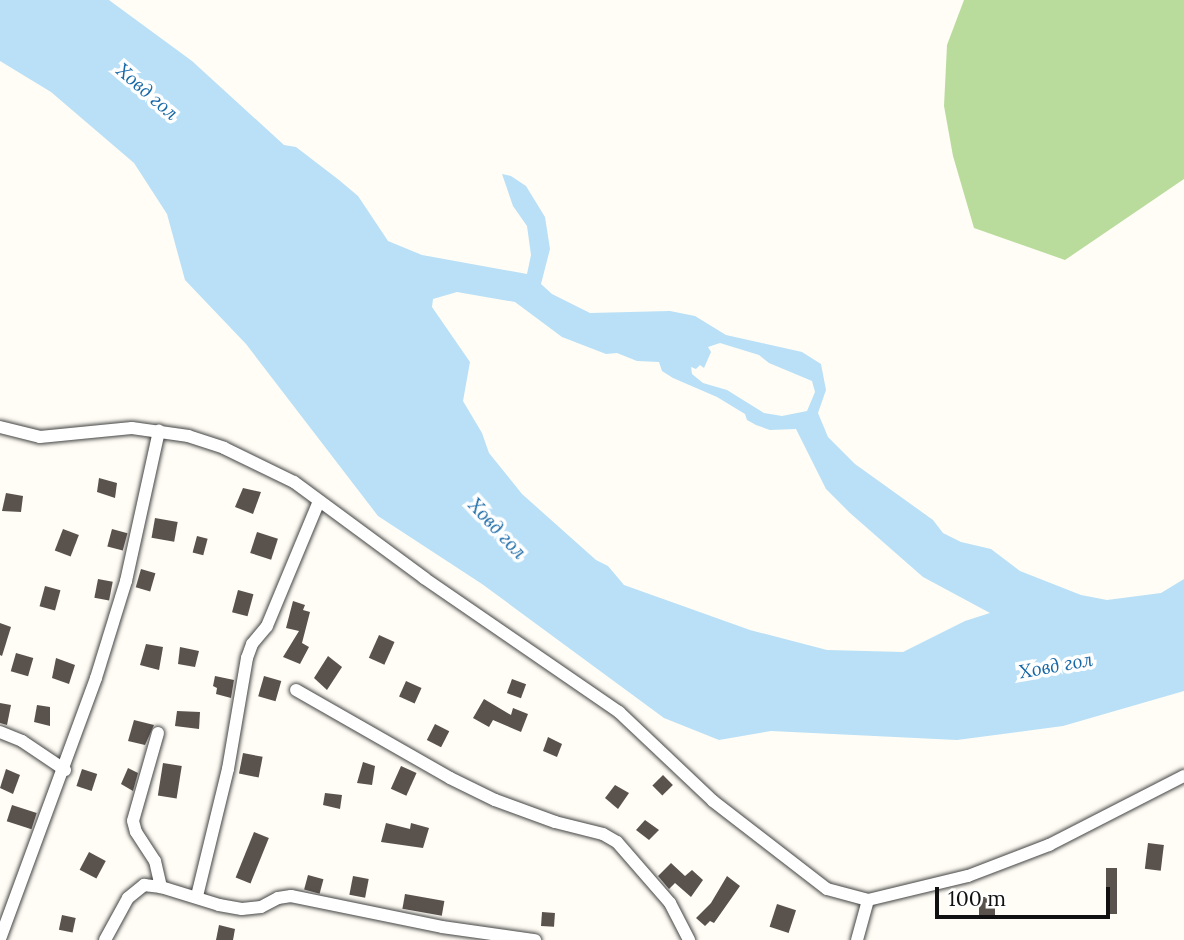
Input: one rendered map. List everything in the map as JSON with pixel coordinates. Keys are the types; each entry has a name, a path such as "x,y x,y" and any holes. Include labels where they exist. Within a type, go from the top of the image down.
{"street":[{"path":"0,427 40,437 132,428 159,431 224,448 294,482 619,712 713,801 827,889 868,900 968,876 1038,849 1184,776"},
{"path":"0,939 65,770 126,581 159,431"},
{"path":"197,896 228,768 247,658 252,644 267,626 319,501"},
{"path":"296,690 450,778 495,800 555,822 603,834 617,842 670,902 689,940"},
{"path":"0,732 22,740 65,770"},
{"path":"158,733 133,821 136,832 155,861 161,887"},
{"path":"105,940 128,898 144,885 161,887 219,905 242,909 261,907 278,898 291,896 440,933 535,940"},
{"path":"857,940 868,900"}],"green space":[{"path":"964,0 1184,0 1184,179 1065,260 974,228 953,156 944,106 947,45"}],"water":[{"name":"Ховд гол","path":"0,0 109,0 192,61 284,145 296,147 358,196 388,241 422,255 527,274 531,255 527,226 513,206 502,174 511,176 526,186 545,217 550,249 541,284 552,294 590,313 670,311 695,316 726,335 802,352 821,364 826,390 818,413 828,437 855,464 933,520 943,533 961,542 991,549 1020,571 1081,595 1107,600 1161,593 1184,579 1184,691 1063,726 957,740 771,731 719,740 664,718 482,584 378,516 246,344 185,280 167,214 134,163 51,92 0,61","holes":["457,292 515,302 562,337 606,354 617,353 637,361 659,362 662,371 717,397 745,414 747,420 756,425 770,430 796,429 826,489 850,513 923,577 990,613 965,621 903,652 827,650 750,630 624,585 608,566 596,560 522,494 489,453 482,433 463,401 470,362 432,307 433,299","720,343 759,355 769,363 812,381 815,392 807,411 782,416 764,413 727,390 703,383 692,374 691,367 696,369 700,365 704,368 711,352 708,347"]}],"building":[{"path":"99,478 117,483 115,498 97,492"},
{"path":"243,488 261,492 253,514 235,507"},
{"path":"6,493 23,496 21,512 2,511"},
{"path":"155,518 178,522 174,542 152,538"},
{"path":"63,529 79,535 71,557 55,550"},
{"path":"112,529 127,533 123,551 107,546"},
{"path":"257,532 278,539 271,560 250,553"},
{"path":"197,536 208,539 203,555 193,552"},
{"path":"141,569 155,573 150,591 136,587"},
{"path":"98,579 113,582 109,601 94,598"},
{"path":"45,586 60,590 55,610 40,606"},
{"path":"238,590 253,594 248,616 232,612"},
{"path":"293,601 305,605 303,610 310,612 302,643 309,647 300,664 283,657 299,631 286,628"},
{"path":"0,623 11,627 2,656 0,655"},
{"path":"379,635 395,642 384,665 369,658"},
{"path":"146,644 163,647 159,670 140,665"},
{"path":"180,647 199,651 195,667 178,664"},
{"path":"16,653 33,658 28,676 11,671"},
{"path":"328,656 342,667 327,690 314,678"},
{"path":"56,658 75,665 69,684 52,678"},
{"path":"215,676 234,680 231,698 216,694 217,688 213,686"},
{"path":"264,676 281,681 276,701 258,696"},
{"path":"512,679 526,684 521,698 507,693"},
{"path":"406,681 422,688 415,703 399,697"},
{"path":"484,699 511,715 513,708 528,714 521,732 493,720 489,727 473,718"},
{"path":"0,703 11,705 7,725 0,723"},
{"path":"37,705 50,707 50,726 34,722"},
{"path":"177,711 200,712 199,729 175,726"},
{"path":"134,720 154,725 145,745 128,741"},
{"path":"435,724 449,731 441,747 427,740"},
{"path":"548,737 562,744 557,757 543,751"},
{"path":"243,753 263,757 259,777 239,774"},
{"path":"363,762 375,766 372,785 357,783"},
{"path":"163,763 182,766 177,799 158,796"},
{"path":"401,766 417,773 406,796 391,789"},
{"path":"128,768 138,773 133,791 121,784"},
{"path":"6,769 20,775 13,794 0,788"},
{"path":"82,769 97,774 92,791 76,786"},
{"path":"663,775 673,785 662,796 652,786"},
{"path":"615,785 629,793 618,809 605,798"},
{"path":"325,793 342,795 340,809 323,805"},
{"path":"12,805 37,813 31,829 7,821"},
{"path":"645,820 659,830 649,840 636,830"},
{"path":"386,823 410,829 411,823 429,828 423,848 381,842"},
{"path":"254,832 269,838 250,883 236,877"},
{"path":"1148,843 1164,845 1161,871 1145,869"},
{"path":"89,852 106,861 96,879 80,870"},
{"path":"671,863 685,876 692,870 703,880 691,897 675,883 669,889 658,876"},
{"path":"1106,868 1117,868 1117,914 1106,914"},
{"path":"308,875 323,879 320,894 304,889"},
{"path":"353,876 369,879 365,898 349,895"},
{"path":"727,876 740,886 714,923 710,921 705,926 696,918 711,903"},
{"path":"405,894 444,901 442,916 402,909"},
{"path":"979,897 995,897 995,915 979,915"},
{"path":"777,904 796,910 789,933 770,927"},
{"path":"542,912 555,913 554,927 541,926"},
{"path":"62,915 76,918 73,933 59,930"},
{"path":"219,925 235,929 233,940 216,940"}]}
